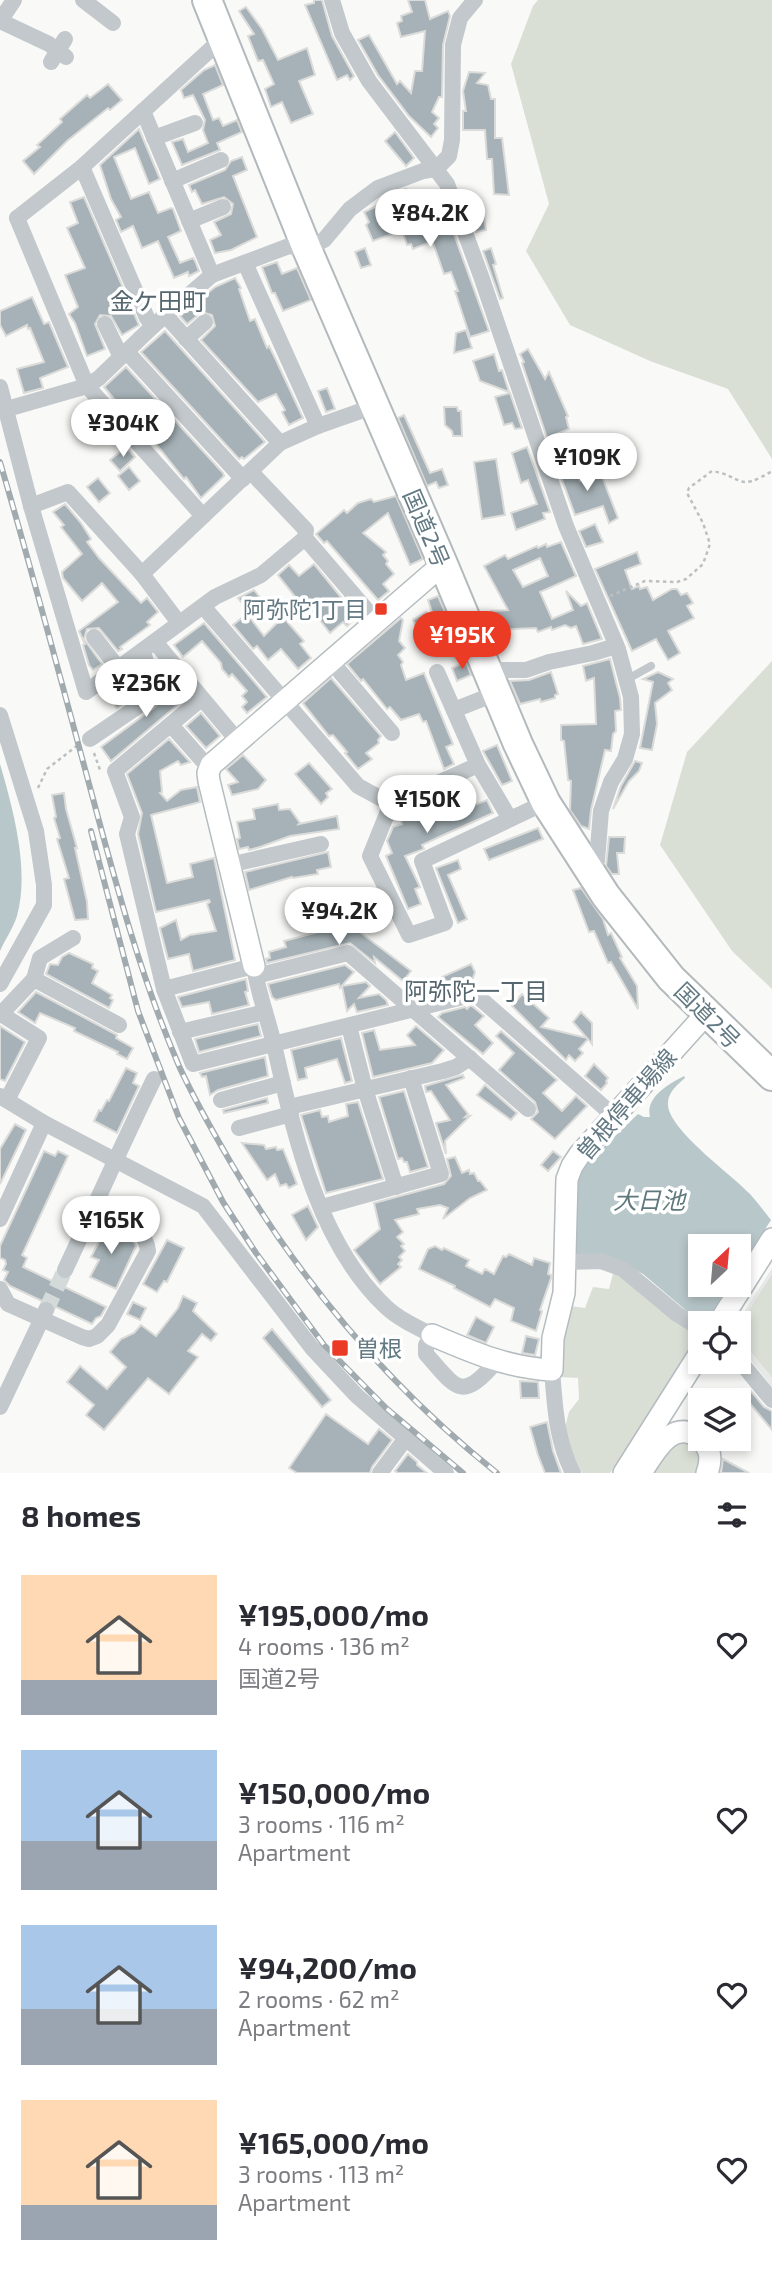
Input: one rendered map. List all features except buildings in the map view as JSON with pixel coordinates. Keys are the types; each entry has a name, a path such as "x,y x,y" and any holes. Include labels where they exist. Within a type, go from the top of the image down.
{"highway":[{"name":"国道2号","path":"207,0 307,249 546,803 626,925 671,978 772,1076"}],"street":[{"path":"14,0 0,20 60,52"},
{"path":"83,0 109,16"},
{"path":"331,0 342,33 369,82 447,184 551,464 566,526 616,646 631,697 632,734 625,759 611,782 601,811 597,860 592,876"},
{"path":"7,409 87,386 212,275 289,246 307,249 324,240 350,209 378,188 436,169 449,156 452,140 453,45 460,18 475,0"},
{"path":"17,218 82,167 223,38"},
{"path":"143,111 212,275"},
{"path":"155,138 195,123"},
{"path":"172,180 221,160"},
{"path":"82,167 153,327"},
{"path":"189,221 223,207"},
{"path":"0,213 17,218"},
{"path":"17,218 87,386 203,516"},
{"path":"245,262 318,426"},
{"path":"166,316 280,443"},
{"path":"186,339 205,322"},
{"path":"0,387 31,506 86,692 215,597 261,575 305,538 306,530 123,354 105,324"},
{"path":"142,574 280,443 375,406"},
{"path":"31,506 68,492 142,574 179,623"},
{"path":"305,538 376,621"},
{"path":"443,564 237,740 211,765 209,781 290,1111 308,1174 342,1248 369,1288 387,1308 406,1321 496,1362 552,1370 556,1424 560,1443 573,1473"},
{"path":"207,611 358,786 391,804"},
{"path":"94,637 118,668"},
{"path":"149,646 237,740"},
{"path":"90,739 149,699 153,693 149,646"},
{"path":"454,710 492,682 549,662 616,646"},
{"path":"330,660 393,733"},
{"path":"478,765 452,707 447,695 442,684 437,672 478,765 510,819"},
{"path":"201,699 115,771 132,817 127,834 163,989 193,1064 475,994 614,1116"},
{"path":"0,715 36,831 44,886 44,905 0,984"},
{"path":"171,725 202,760 211,765"},
{"path":"478,765 391,804 370,856 409,935 445,923 422,861 538,806"},
{"path":"229,865 298,843 321,844"},
{"path":"73,938 40,958 34,979 1,1015 39,1038 3,1098 44,1123 203,1206 312,1348 358,1396 446,1473"},
{"path":"163,989 348,953 528,1109"},
{"path":"34,979 114,1018"},
{"path":"180,1032 265,1012"},
{"name":"曽根停車場線","path":"552,1370 553,1338 564,1293 567,1179 572,1166 706,1014"},
{"path":"349,1026 365,1089 396,1187"},
{"path":"239,1128 365,1089 456,1067 470,1058"},
{"path":"322,1207 441,1174 411,1078"},
{"path":"65,1270 153,1079"},
{"path":"221,1100 283,1083"},
{"path":"0,1219 44,1123"},
{"path":"0,1289 8,1304 44,1314 82,1337 89,1339 97,1336 108,1325 146,1257 147,1242 141,1231 98,1202"},
{"path":"719,1311 772,1239"},
{"path":"566,1262 601,1261 623,1269 677,1314 688,1318"},
{"path":"0,1407 4,1386 44,1314"},
{"path":"432,1335 426,1345 426,1354 449,1380 460,1388 470,1387 479,1381 496,1362"},
{"path":"624,1473 688,1372"},
{"path":"750,1374 772,1400"},
{"path":"641,1473 657,1447 672,1434 688,1432"},
{"path":"380,1473 405,1438"},
{"path":"707,1473 710,1465 709,1451"}],"lane":[{"path":"626,680 651,666"}],"path":[{"path":"598,601 645,581 677,582 686,579 703,564 710,544 703,523 687,493 689,488 712,471 737,482 757,480 772,471"},
{"path":"28,806 35,797 47,769 90,739 103,779 115,771"}],"shaded area":[{"path":"538,0 772,0 772,459 728,389 650,361 570,325 526,251 549,204 511,64 533,6"},
{"path":"772,661 772,989 732,951 660,845 687,752"},
{"path":"772,1268 772,1387 751,1360 751,1311 745,1311"},
{"path":"614,1270 688,1325 688,1353 610,1473 582,1473 570,1448 565,1428 569,1412 579,1399 578,1378 560,1377 563,1330 570,1306 585,1308 593,1287 609,1289"},
{"path":"772,1274 772,1377 751,1352 751,1311 749,1311"},
{"path":"687,1442 688,1451 698,1451 701,1457 696,1473 650,1473 674,1443"}],"water":[{"path":"0,764 15,820 22,879 17,916 0,951"},
{"name":"大日池","path":"684,1076 669,1097 671,1115 690,1139 750,1194 771,1220 751,1251 751,1234 688,1234 688,1297 721,1297 713,1311 688,1312 643,1274 625,1264 575,1257 575,1187 578,1179 588,1162 638,1114 650,1117 651,1103 665,1087"}],"tunnel":[{"path":"46,1310 65,1270"}],"railway":[{"path":"0,462 128,925 165,1031 197,1103 258,1207 317,1291 420,1405 497,1473"},
{"path":"91,831 138,1011 179,1118 223,1202 256,1253 324,1345 386,1408 463,1473"}],"place":[{"name":"阿弥陀1丁目","path":"381,609"},
{"name":"曽根","path":"340,1348"}],"district":[{"name":"金ケ田町","path":"158,300"},
{"name":"阿弥陀一丁目","path":"476,990"}]}
